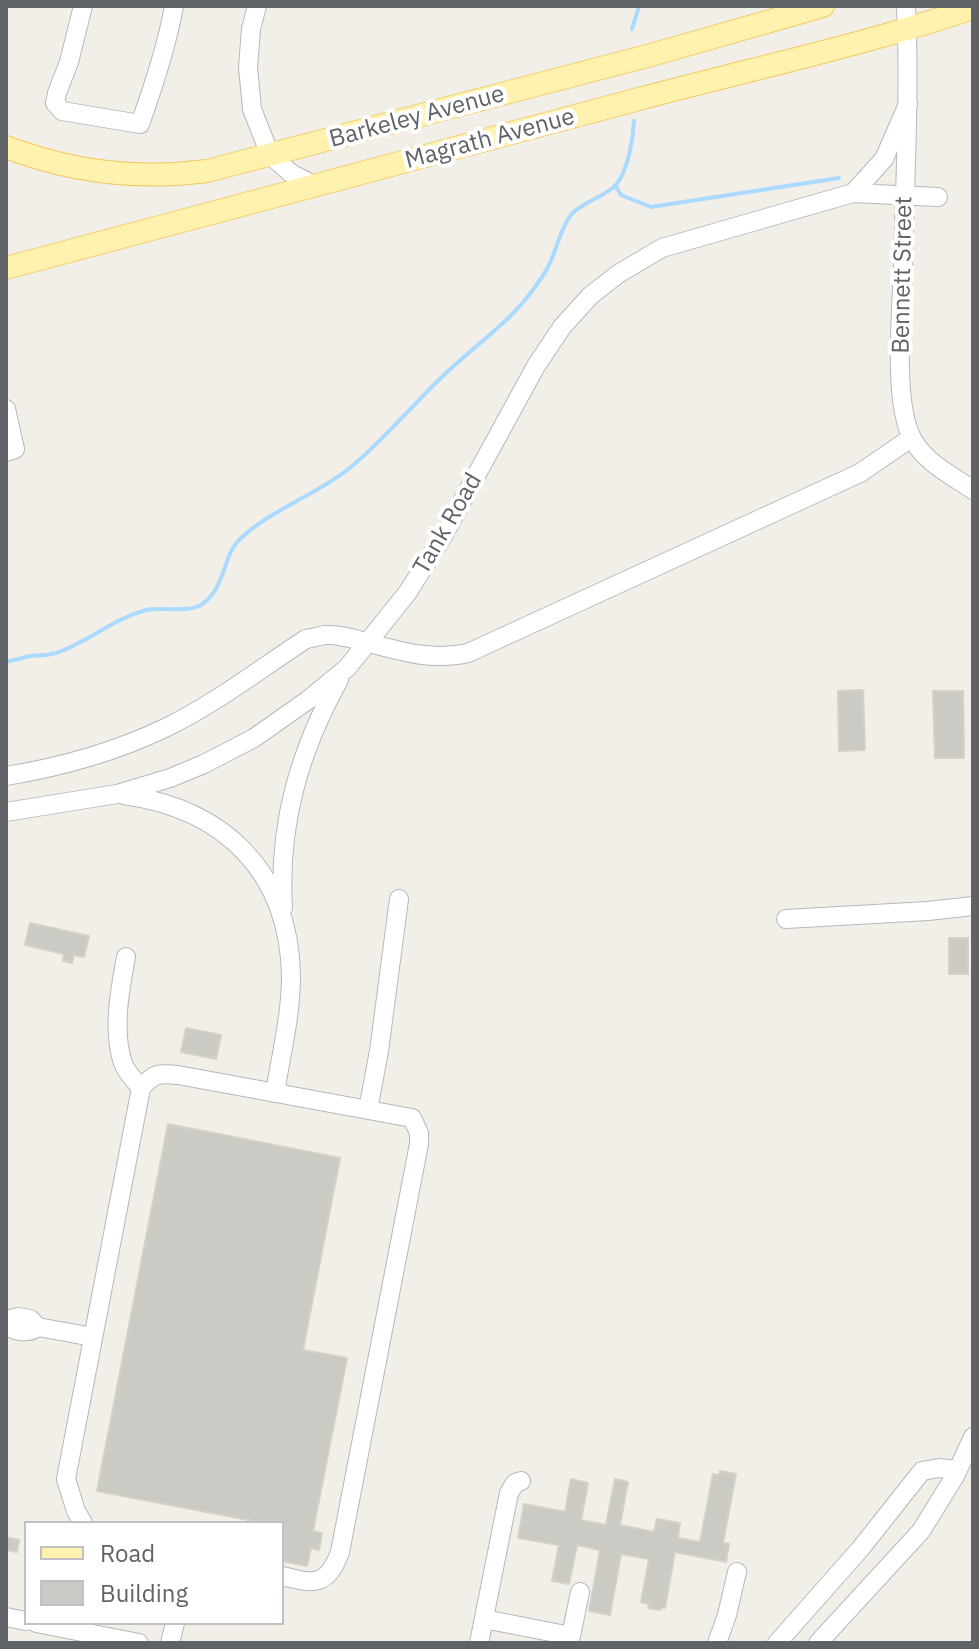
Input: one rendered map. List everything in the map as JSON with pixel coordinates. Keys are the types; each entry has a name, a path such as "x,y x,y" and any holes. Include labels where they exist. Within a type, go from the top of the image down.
{"main road":[{"name":"Barkeley Avenue","path":"6,147 75,168 144,175 207,171 651,55 823,6"},
{"name":"Magrath Avenue","path":"6,268 653,95 798,60 973,8"}],"street":[{"path":"83,6 55,103 62,111 140,124 171,27 174,6"},
{"path":"257,6 251,29 248,67 252,109 270,155 292,174 316,186"},
{"name":"Bennett Street","path":"906,6 908,104 900,346 904,417 911,438 931,462 973,490"},
{"path":"853,193 884,159 908,104"},
{"name":"Tank Road","path":"6,812 117,794 204,764 254,738 347,668 408,592 443,536 548,347 590,296 618,274 662,248 853,193 938,197"},
{"path":"6,409 15,449 6,452"},
{"path":"6,776 86,758 167,727 306,639 323,635 341,636 430,657 468,653 860,473 911,438"},
{"path":"283,919 282,860 294,788 309,742 347,668"},
{"path":"117,794 181,808 229,836 257,867 277,902 288,938 291,979 290,1004 275,1093"},
{"path":"368,1110 399,899"},
{"path":"786,919 973,906"},
{"path":"126,957 118,999 119,1048 123,1066 141,1088"},
{"path":"82,1521 66,1479 141,1088 151,1076 178,1075 412,1118 419,1133 419,1144 340,1552 335,1566 319,1582 284,1576"},
{"path":"6,1322 21,1317 34,1321 38,1327 93,1337"},
{"path":"818,1643 921,1531 944,1496 973,1437"},
{"path":"777,1643 861,1548 922,1471 939,1468 958,1470"},
{"path":"479,1643 509,1493 515,1483 521,1481"},
{"path":"717,1643 737,1572"},
{"path":"484,1619 571,1636 580,1592"},
{"path":"46,1625 139,1643"}],"building":[{"path":"863,690 865,750 839,751 838,691"},
{"path":"933,691 963,691 964,758 935,758"},
{"path":"30,923 89,936 84,957 74,955 72,963 63,961 64,954 25,945"},
{"path":"949,938 968,938 968,974 949,974"},
{"path":"186,1028 221,1035 216,1059 181,1052"},
{"path":"168,1124 340,1158 303,1350 347,1358 313,1531 322,1533 319,1550 311,1548 307,1566 284,1561 284,1521 254,1521 97,1491"},
{"path":"720,1471 736,1474 723,1543 729,1544 726,1562 675,1552 665,1608 661,1607 660,1610 648,1608 649,1604 641,1602 649,1559 621,1554 610,1615 589,1611 600,1550 577,1545 569,1584 552,1581 559,1545 518,1538 524,1504 565,1512 571,1479 588,1483 581,1520 606,1525 615,1479 628,1482 620,1525 654,1532 657,1519 680,1523 678,1538 700,1542 713,1474 719,1475"},
{"path":"6,1537 19,1540 17,1552 6,1550"}],"waterway":[{"path":"632,29 639,6"},
{"path":"6,662 59,652 146,610 185,609 205,602 217,587 239,540 265,519 351,467 445,374 520,306 547,269 571,215 611,189 620,179 629,154 634,121"},
{"path":"615,185 621,195 651,207 839,178"}]}
